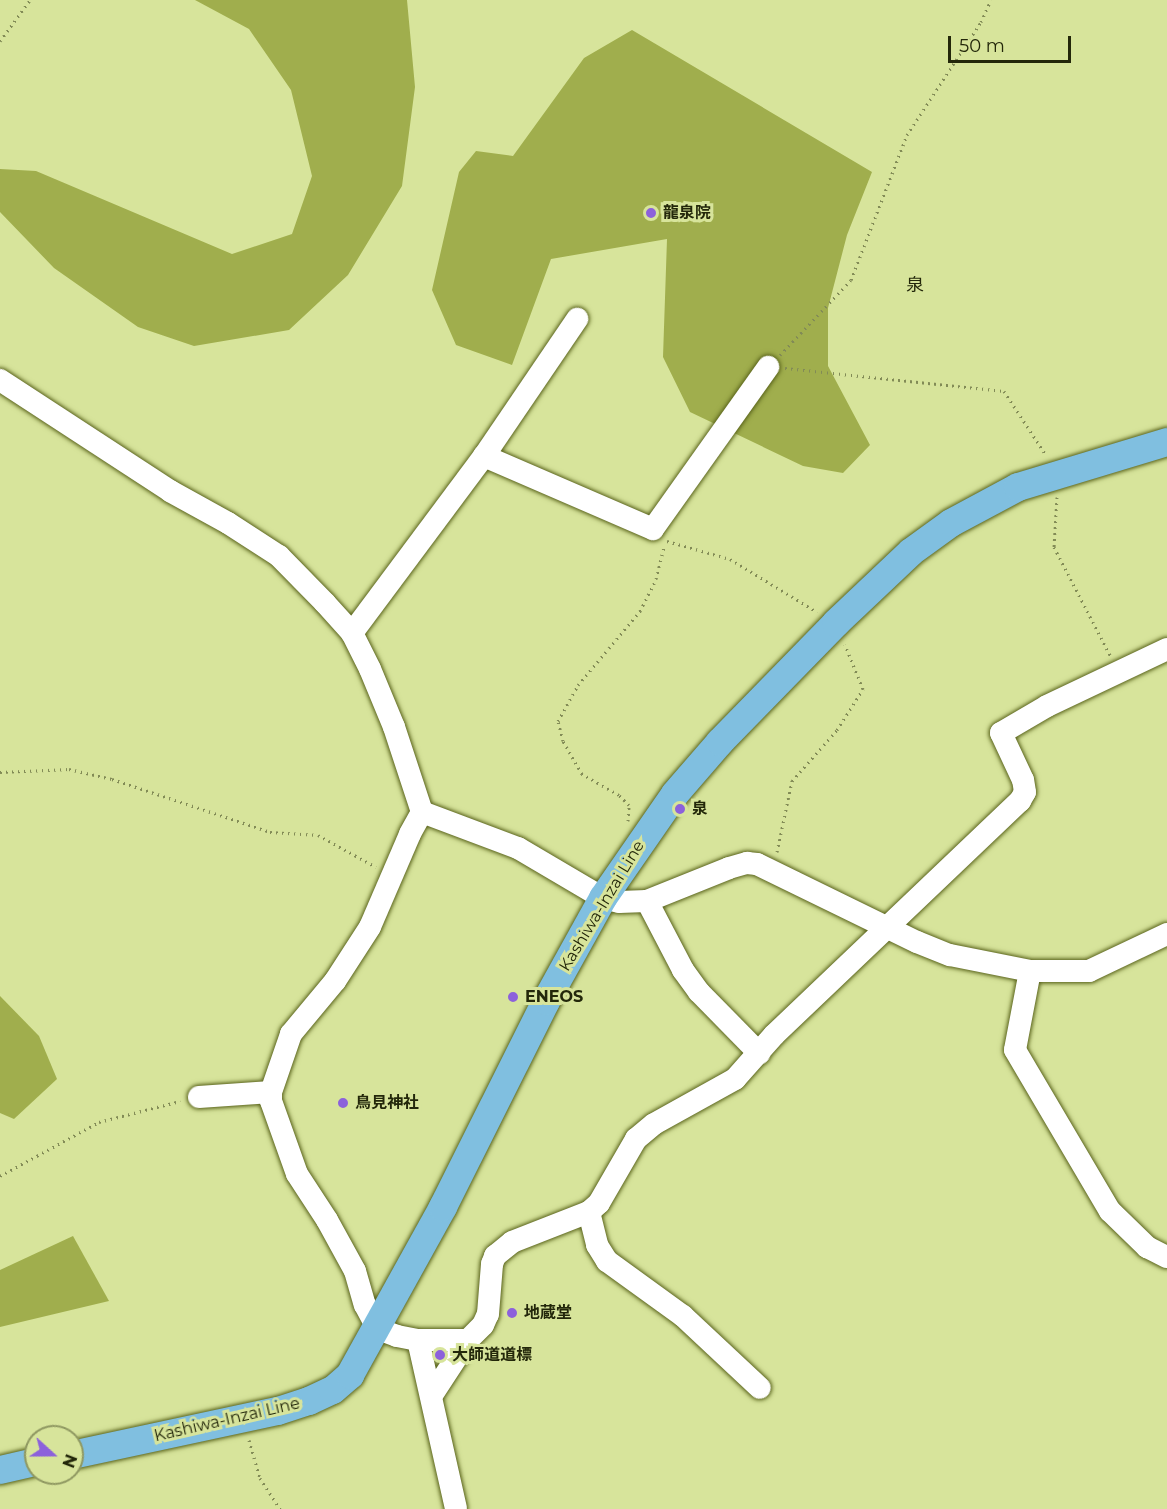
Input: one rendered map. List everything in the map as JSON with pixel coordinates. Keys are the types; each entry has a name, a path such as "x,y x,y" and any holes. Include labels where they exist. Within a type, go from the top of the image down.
{"main road":[{"name":"Kashiwa-Inzai Line","path":"84,1452 243,1418 309,1401 333,1390 350,1375 378,1329 443,1207 546,1001 603,898 675,794 720,742 836,622 911,552 951,523 1018,487 1167,442"},
{"path":"0,1470 24,1465"}],"street":[{"path":"352,633 484,456 577,319"},
{"path":"484,456 653,529 768,367"},
{"path":"0,380 171,491 228,523 279,556 352,633 394,727 422,812 410,834 370,927 356,952 291,1034 271,1092 276,1118 297,1174 327,1220 355,1271 365,1305 378,1329 418,1340 468,1340"},
{"path":"432,1395 488,1314 492,1264 495,1256 512,1242 589,1212 599,1203 636,1139 654,1124 735,1079 817,994 890,928 1020,801 1025,792 1023,780 1001,733 1047,706 1167,649"},
{"path":"422,812 525,852 603,898 619,902 647,901 747,863 757,864 772,874 917,942 951,955 1030,971 1089,971 1167,934"},
{"path":"647,901 683,970 699,992 759,1053"},
{"path":"1030,971 1016,1050 1020,1059 1110,1211 1147,1247 1167,1257"},
{"path":"199,1097 271,1092"},
{"path":"589,1212 597,1245 608,1261 683,1316 760,1388"},
{"path":"418,1340 456,1509"}],"path":[{"path":"0,41 30,0"},
{"path":"768,367 851,280 907,135 981,22 991,0"},
{"path":"768,367 1004,391 1058,474 1054,547 1118,672"},
{"path":"637,846 628,836 629,805 619,795 582,774 564,741 558,721 578,685 640,611 656,579 666,540 730,559 836,622 863,689 837,730 792,781 772,874"},
{"path":"0,772 69,769 112,779 270,832 318,836 393,876"},
{"path":"0,1176 99,1122 158,1105 199,1097"},
{"path":"243,1418 260,1478 280,1509"}],"green space":[{"path":"195,0 407,0 415,87 402,186 348,275 289,330 194,346 138,327 54,268 0,212 0,169 36,171 232,254 292,234 312,176 291,90 249,29"},
{"path":"632,30 872,172 847,235 828,308 828,366 870,445 843,473 803,466 690,412 663,357 667,239 551,259 512,365 456,345 432,290 459,172 476,151 513,156 584,58"},
{"path":"0,996 39,1036 57,1079 14,1119 0,1113"},
{"path":"73,1236 109,1301 0,1327 0,1270"}],"place":[{"name":"龍泉院","path":"651,213"},
{"name":"泉","path":"680,809"},
{"name":"ENEOS","path":"513,997"},
{"name":"鳥見神社","path":"343,1103"},
{"name":"地蔵堂","path":"512,1313"},
{"name":"大師道道標","path":"440,1355"}],"district":[{"name":"泉","path":"915,285"}]}
